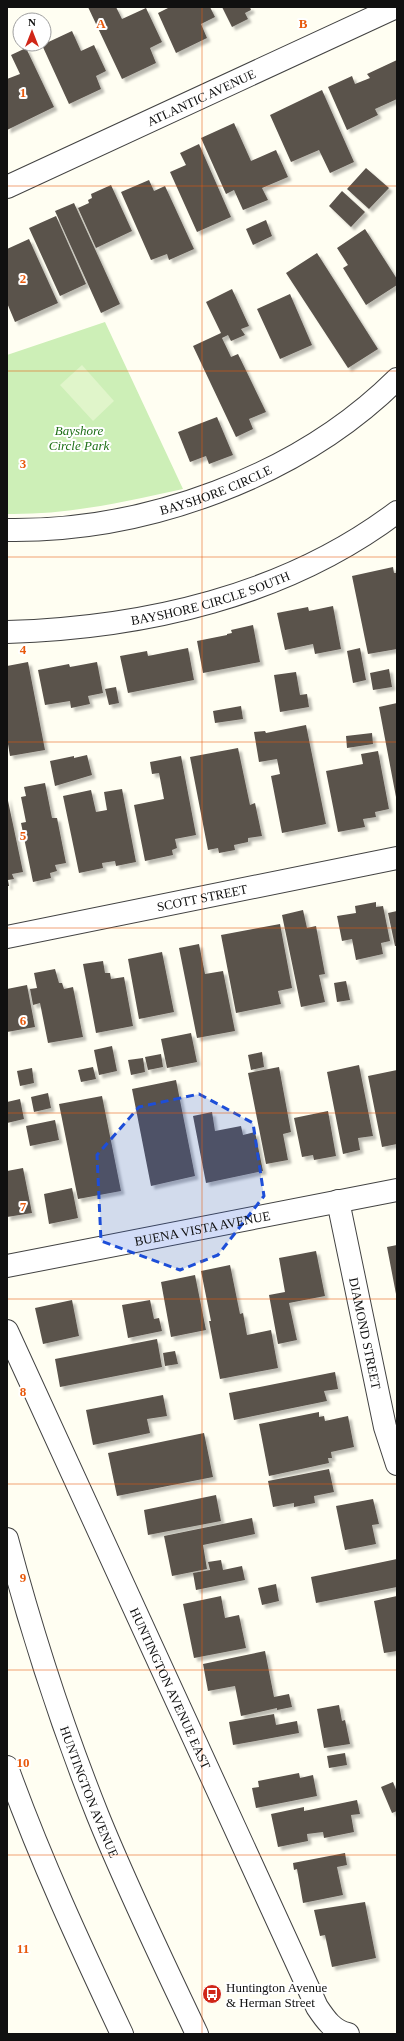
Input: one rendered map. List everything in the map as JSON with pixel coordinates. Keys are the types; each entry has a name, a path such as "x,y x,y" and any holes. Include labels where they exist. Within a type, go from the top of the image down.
{"street":[{"name":"ATLANTIC AVENUE","path":"7,187 396,7"},
{"name":"BAYSHORE CIRCLE","path":"7,530 41,531 103,523 167,508 225,489 285,461 334,432 384,392 397,379"},
{"name":"BAYSHORE CIRCLE SOUTH","path":"7,632 98,626 165,614 231,597 292,574 344,546 397,512"},
{"name":"SCOTT STREET","path":"7,937 397,858"},
{"name":"BUENA VISTA AVENUE","path":"7,1266 397,1190"},
{"name":"DIAMOND STREET","path":"338,1201 385,1428 397,1464"},
{"name":"HUNTINGTON AVENUE EAST","path":"7,1331 317,2008 328,2023 344,2033"},
{"name":"HUNTINGTON AVENUE","path":"7,1539 44,1668 76,1757 134,1900 197,2034"},
{"path":"7,1767 35,1840 80,1945 122,2034"}],"highlighted area":[{"path":"199,1094 253,1123 264,1196 218,1255 180,1270 101,1241 97,1155 139,1107"}],"green space":[{"name":"Bayshore Circle Park","path":"105,322 183,489 95,507 29,514 7,514 7,355"},
{"path":"82,365 114,401 93,421 60,385"}],"building":[{"path":"88,7 116,7 122,19 146,8 162,42 150,48 156,63 122,79"},
{"path":"170,7 210,7 215,17 201,24 207,38 176,53 158,13"},
{"path":"222,7 250,7 251,10 245,13 248,19 232,27"},
{"path":"72,31 81,51 94,45 106,71 96,76 101,89 69,104 45,52 52,52 52,40"},
{"path":"17,52 28,52 54,107 7,130 7,79 20,74 11,55"},
{"path":"397,60 397,99 375,109 378,115 347,130 328,87 352,76 355,84 370,78 367,74"},
{"path":"322,90 354,162 330,173 319,150 291,162 270,115"},
{"path":"234,123 251,161 276,150 288,177 262,188 268,200 243,210 234,190 226,194 201,138"},
{"path":"199,144 231,217 197,232 170,172 186,165 180,153"},
{"path":"366,168 389,188 369,209 347,189"},
{"path":"149,180 154,191 165,186 194,249 169,260 167,254 151,260 121,192"},
{"path":"111,185 132,231 96,248 78,208 89,203 88,200 92,198 91,194"},
{"path":"342,191 365,212 351,227 329,206"},
{"path":"74,203 120,304 101,313 55,211"},
{"path":"56,216 86,284 60,296 29,228"},
{"path":"266,220 272,236 253,245 246,229"},
{"path":"365,229 397,279 397,285 366,305 343,268 348,265 337,248"},
{"path":"29,239 58,303 15,322 7,303 7,249"},
{"path":"317,253 378,349 348,368 286,273"},
{"path":"232,289 249,326 241,329 245,335 231,341 228,335 222,338 231,357 238,354 266,412 249,419 253,429 236,437 193,346 221,333 206,302"},
{"path":"290,294 312,345 280,359 257,309"},
{"path":"217,417 233,455 209,464 206,456 190,462 178,432"},
{"path":"393,567 394,573 397,573 397,649 368,654 352,576"},
{"path":"333,606 341,649 315,654 313,644 285,650 277,613 308,607 309,611"},
{"path":"253,625 260,662 203,673 197,641 227,635 232,633 231,630"},
{"path":"188,648 194,680 128,693 120,656 147,651 148,656"},
{"path":"360,648 366,680 353,683 347,651"},
{"path":"28,662 45,750 10,756 7,738 7,666"},
{"path":"97,662 103,693 88,696 90,704 71,708 70,701 45,705 38,670 69,664 70,667"},
{"path":"389,669 392,687 373,690 370,673"},
{"path":"296,672 300,695 307,694 309,707 280,712 274,675"},
{"path":"116,687 119,703 109,705 105,689"},
{"path":"397,703 397,797 396,797 379,707"},
{"path":"241,706 243,719 215,723 213,711"},
{"path":"306,725 326,824 282,833 271,776 280,774 277,759 259,762 254,732 265,731 266,733"},
{"path":"372,733 373,744 347,748 346,736"},
{"path":"238,748 250,805 255,803 262,836 248,838 248,842 234,845 235,850 219,853 218,848 208,850 190,757"},
{"path":"378,751 389,809 375,812 376,817 363,819 365,827 338,832 326,771 363,764 361,754"},
{"path":"87,755 92,775 55,786 50,761"},
{"path":"181,756 196,835 175,839 177,848 172,850 173,855 145,861 134,805 164,799 159,773 152,774 150,762"},
{"path":"45,783 52,818 57,818 66,863 55,865 57,871 50,873 51,878 33,882 21,823 26,822 21,797 26,796 24,787"},
{"path":"122,789 136,862 116,866 115,861 102,863 103,868 79,873 63,796 91,790 96,812 107,810 104,792"},
{"path":"7,796 23,872 12,874 14,879 8,880 9,886 7,886"},
{"path":"376,902 376,907 383,906 390,941 381,943 383,954 356,960 352,939 342,941 337,916 356,913 355,906"},
{"path":"303,910 307,928 316,926 325,974 319,975 325,1002 301,1007 282,915"},
{"path":"397,911 397,946 395,946 388,913"},
{"path":"280,924 292,988 278,991 281,1004 236,1013 221,935"},
{"path":"199,944 205,974 223,971 235,1031 197,1038 179,948"},
{"path":"162,952 174,1012 139,1019 128,959"},
{"path":"103,961 105,973 110,973 111,979 124,977 133,1026 96,1033 83,964"},
{"path":"55,969 59,983 62,983 64,989 73,987 83,1037 48,1043 40,1003 33,1005 30,989 37,988 34,973"},
{"path":"346,981 350,1000 337,1002 334,983"},
{"path":"27,985 35,1027 7,1032 7,989"},
{"path":"191,1033 197,1062 167,1068 161,1039"},
{"path":"112,1046 117,1071 99,1075 94,1050"},
{"path":"262,1052 264,1067 251,1070 248,1055"},
{"path":"161,1054 163,1067 148,1070 145,1057"},
{"path":"143,1058 145,1072 131,1075 128,1060"},
{"path":"359,1065 373,1136 358,1138 360,1150 343,1154 327,1072"},
{"path":"93,1067 96,1079 81,1082 78,1070"},
{"path":"279,1067 291,1132 283,1134 288,1160 266,1164 248,1073"},
{"path":"32,1068 34,1083 20,1086 17,1071"},
{"path":"397,1070 397,1144 382,1147 368,1076"},
{"path":"176,1080 195,1176 151,1186 132,1089"},
{"path":"48,1093 51,1108 34,1112 31,1097"},
{"path":"102,1096 121,1191 78,1199 59,1104"},
{"path":"20,1099 24,1119 7,1123 7,1102"},
{"path":"328,1111 336,1156 314,1160 313,1155 302,1157 294,1118"},
{"path":"212,1112 215,1131 241,1126 243,1135 255,1132 263,1171 206,1183 193,1116"},
{"path":"55,1120 59,1140 30,1146 26,1126"},
{"path":"23,1168 32,1213 7,1217 7,1171"},
{"path":"72,1188 78,1218 49,1224 44,1194"},
{"path":"397,1245 397,1294 396,1294 387,1247"},
{"path":"316,1251 325,1296 289,1303 297,1340 278,1344 269,1295 285,1292 279,1258"},
{"path":"230,1265 240,1314 243,1313 247,1335 271,1330 278,1368 220,1379 201,1271"},
{"path":"195,1275 206,1330 171,1337 161,1282"},
{"path":"72,1300 79,1336 43,1344 35,1308"},
{"path":"150,1300 154,1319 159,1318 162,1331 128,1338 122,1305"},
{"path":"157,1339 162,1367 60,1387 55,1359"},
{"path":"175,1351 178,1364 165,1366 163,1353"},
{"path":"335,1372 338,1389 324,1391 327,1401 234,1420 229,1393"},
{"path":"163,1395 167,1416 147,1419 150,1433 93,1445 86,1410"},
{"path":"319,1412 319,1417 324,1416 325,1421 348,1416 354,1447 331,1452 332,1458 328,1458 329,1463 269,1476 259,1424"},
{"path":"204,1433 213,1477 117,1496 108,1453"},
{"path":"329,1469 334,1492 314,1496 315,1503 294,1507 294,1503 273,1507 268,1481"},
{"path":"216,1495 221,1521 148,1535 144,1510"},
{"path":"373,1499 379,1524 372,1525 376,1544 345,1550 336,1506"},
{"path":"252,1518 255,1534 203,1545 207,1569 172,1576 164,1536"},
{"path":"397,1559 397,1587 316,1603 311,1577"},
{"path":"221,1560 223,1570 242,1566 245,1580 196,1590 193,1573 210,1570 208,1562"},
{"path":"276,1584 279,1601 262,1605 258,1588"},
{"path":"221,1596 225,1618 239,1615 246,1648 194,1658 183,1604"},
{"path":"397,1596 397,1651 384,1653 374,1601"},
{"path":"265,1651 274,1697 289,1694 292,1707 277,1710 277,1708 241,1716 235,1686 208,1691 203,1664"},
{"path":"339,1705 342,1721 345,1720 350,1744 324,1748 317,1709"},
{"path":"274,1714 276,1725 297,1721 299,1733 233,1745 229,1722"},
{"path":"345,1753 347,1765 329,1768 327,1756"},
{"path":"299,1773 300,1778 313,1775 317,1796 256,1808 252,1788 259,1787 258,1781"},
{"path":"393,1782 397,1792 397,1811 392,1813 381,1787"},
{"path":"357,1800 360,1814 351,1815 354,1832 324,1838 323,1832 307,1834 308,1841 278,1847 271,1814 304,1807 304,1811"},
{"path":"345,1853 347,1865 337,1867 343,1895 303,1903 297,1869 294,1870 293,1863"},
{"path":"365,1902 376,1958 332,1967 325,1935 320,1936 314,1910"}],"place":[{"name":"Huntington Avenue & Herman Street","path":"212,1994"}]}
